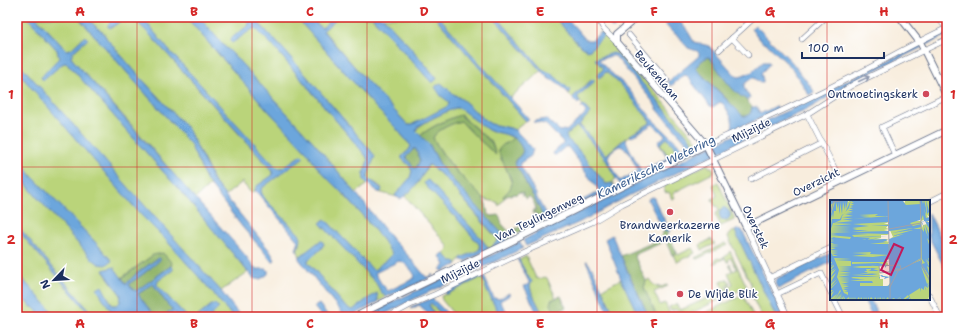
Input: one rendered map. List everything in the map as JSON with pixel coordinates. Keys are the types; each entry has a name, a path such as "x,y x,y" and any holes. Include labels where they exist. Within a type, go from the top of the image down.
{"street":[{"path":"598,17 603,28 617,42"},
{"path":"617,42 617,34 637,17"},
{"path":"719,50 755,17"},
{"path":"802,39 826,17"},
{"path":"895,154 882,127 947,97 922,46 900,17"},
{"path":"937,17 947,28"},
{"name":"Van Teylingenweg","path":"355,317 706,146 849,78 922,46 947,28"},
{"path":"629,35 667,80"},
{"path":"732,38 748,55"},
{"name":"Mijzijde","path":"388,317 412,304 592,222 622,204 807,114 854,84 922,46 947,39"},
{"name":"Beukenlaan","path":"617,42 706,146"},
{"path":"641,71 652,62"},
{"path":"807,114 841,181"},
{"name":"Overzicht","path":"746,227 947,130"},
{"path":"751,179 822,143"},
{"name":"Overstek","path":"706,146 788,317"},
{"path":"930,202 947,193"},
{"path":"770,278 830,248"},
{"path":"777,294 821,273 830,291"},
{"path":"930,297 940,317"},
{"path":"834,300 841,316"}],"green space":[{"path":"17,17 27,17 57,50 59,58 53,64 44,79 62,64 67,63 190,202 248,272 221,291 17,61"},
{"path":"36,17 78,17 190,144 210,185 195,199 137,131 73,60 71,56 73,52 87,39 85,36 71,49 67,50"},
{"path":"87,17 115,17 108,25 111,28 126,17 132,17 151,36 273,172 273,175 257,186 251,193 242,182 225,196 214,182 188,129 140,77 107,39 103,32"},
{"path":"142,17 186,17 264,106 308,153 322,173 367,221 392,254 378,268 373,270 325,219 320,223 376,283 386,297 378,302 377,293 353,310 350,309 344,305 308,262 308,260 320,250 324,244 320,241 300,257 297,249 300,246 300,235 265,199 261,191 262,188 301,155 282,168 277,169 167,48"},
{"path":"199,17 246,17 249,21 249,25 229,40 255,28 274,47 366,156 368,160 364,178 368,184 356,193 316,145"},
{"path":"253,17 296,17 411,146 402,156 402,159 409,165 412,171 410,178 395,196 397,197 378,192 382,188 368,177 373,159 371,151 285,51"},
{"path":"311,17 334,17 322,28"},
{"path":"338,17 372,17 432,83 437,78 383,17 435,17 526,121 515,130 491,124 441,83 449,102 448,107 411,125 408,125 366,80 323,30"},
{"path":"439,17 493,17 541,71 510,98"},
{"path":"497,17 554,17 581,47 590,50 604,35 600,33 603,30 696,140 697,143 695,147 684,155 693,142 617,54 613,53 595,59 604,69 597,76 599,78 606,72 612,77 630,95 650,123 624,139 606,155 579,124 590,113 581,103 578,96 594,82 592,79 572,98 568,93 570,92 569,90 552,74 542,69"},
{"path":"708,57 752,107 751,112 747,116 740,114 697,70 696,67"},
{"path":"17,71 142,216 167,241 233,317 210,317 216,311 211,305 197,317 187,317 157,285 157,282 172,268 172,263 153,255 121,278 117,271 103,271 121,295 120,302 117,305 112,305 107,295 109,308 116,317 57,317 17,273 17,229 67,288 94,316 17,225 17,172 35,195 91,258 103,251 31,175 17,155"},
{"path":"455,108 460,108 488,130 503,133 513,138 511,141 504,144 501,160 504,163 512,184 510,189 503,196 504,198 499,206 497,202 483,198 469,184 450,163 433,138 438,132 449,125 461,121 495,154 492,143 461,115 429,129 420,136 416,131 427,121"},
{"path":"460,115 492,143 496,155 461,121 449,125 438,132 433,138 454,169 483,198 488,214 492,216 499,215 502,224 512,235 511,239 506,241 442,168 429,144 420,136 429,129"},
{"path":"577,126 605,158 616,179 613,181 614,187 612,183 606,184 576,147 567,139 566,135"},
{"path":"513,138 519,141 523,151 515,160 516,166 545,220 540,223 538,222 538,224 533,225 532,227 530,226 530,228 527,227 527,229 524,231 522,230 522,232 520,231 518,234 515,229 529,223 532,220 535,221 537,214 533,213 533,210 536,210 533,201 529,196 527,199 523,196 523,193 519,192 517,194 503,197 510,188 512,182 498,151"},
{"path":"667,138 680,153 670,159 660,144"},
{"path":"413,149 416,149 420,161 414,169 405,157"},
{"path":"708,164 709,167 712,167 714,171 713,173 673,193 675,198 672,199 669,192 666,193 664,190 665,185"},
{"path":"429,165 447,180 498,239 494,248 489,249 480,237 427,187 479,244 480,249 461,258 456,265 444,253 448,250 448,246 405,196 417,184"},
{"path":"718,182 734,217 734,220 721,226 715,214 719,210 717,206 715,206 712,199 717,196 713,185"},
{"path":"666,230 668,232 663,242 634,255 646,281 644,288 657,317 649,317 621,256 659,240"},
{"path":"735,231 776,317 762,317 752,297 751,284 728,237 730,233"},
{"path":"670,238 677,253 672,255 667,244"},
{"path":"711,239 715,244 702,250 700,245"},
{"path":"725,243 727,245 697,259 695,258"},
{"path":"692,248 695,253 677,262 676,261 673,255 677,253 678,255"},
{"path":"730,251 747,287 727,296 725,292 730,290 728,287 733,284 728,273 732,271 729,265 730,264 733,271 737,269 731,258 728,260 729,262 727,262 725,258 713,264 717,258 724,257"},
{"path":"163,253 172,263 171,266 136,291 129,284 152,267 159,260 158,258 135,275 126,284 122,278 153,255"},
{"path":"526,256 536,278 547,278 556,298 551,300 551,302 557,317 544,317 531,291 529,278 519,260"},
{"path":"482,278 501,317 456,317 442,300 441,296"},
{"path":"621,279 639,317 612,317 611,308 602,289"},
{"path":"649,279 656,286 668,286 654,292 660,305 665,303 670,314 675,312 677,315 681,314 683,317 657,317 644,288 646,281"},
{"path":"728,279 730,284 726,286 728,290 723,292 725,297 685,316 682,311 678,313 676,309 671,311 669,307 676,304 680,310 708,298 724,289 721,282"},
{"path":"153,284 172,309 167,313 167,317 156,317 138,294"},
{"path":"17,293 31,307 33,307 43,317 17,317"},
{"path":"743,295 754,317 696,317"},
{"path":"561,296 566,308 556,311 553,309 551,300"},
{"path":"430,303 446,317 436,317 429,304"}],"water":[{"path":"27,17 36,17 67,50 71,49 85,36 88,39 73,52 71,56 73,60 254,267 257,269 267,269 268,274 261,279 253,278 190,202 67,63 62,64 44,80 42,79 41,77 59,58 57,50"},
{"path":"78,17 87,17 103,32 107,39 140,77 188,129 214,182 270,251 275,260 272,262 243,228 210,185 190,144"},
{"path":"115,17 126,17 111,28 108,27 108,25"},
{"path":"132,17 142,17 167,48 277,168 282,168 301,155 304,157 262,188 261,191 265,199 300,235 301,239 297,248 298,252 296,249 298,241 255,190 257,186 273,175 273,171"},
{"path":"186,17 199,17 316,145 392,239 426,277 433,274 433,276 386,297 381,292 376,283 320,223 325,219 373,270 378,268 392,254 360,212 321,172 308,153 264,106","holes":["399,261 404,263 415,276 413,279 388,291 375,273"]},
{"path":"246,17 253,17 285,51 375,156 368,178 382,189 381,192 378,192 365,181 364,172 368,160 366,156 274,47 255,28 232,43 229,40 249,25 249,21"},
{"path":"296,17 311,17 322,28 334,17 338,17 323,31 408,125 411,125 448,106 449,102 441,96 435,87 441,83 463,100 486,121 491,124 515,130 533,149 531,156 520,163 520,165 547,216 554,214 555,217 547,221 545,220 516,166 515,161 523,151 518,142 508,135 488,130 459,108 455,108 433,118 417,127 416,131 429,144 442,168 506,238 506,241 494,248 493,245 498,241 498,239 447,180 430,165 428,165 418,183 410,192 400,199 395,196 410,178 412,171 409,165 402,159 402,156 411,146","holes":["413,149 416,149 420,161 416,168 414,168 406,157"]},
{"path":"372,17 383,17 437,79 432,83"},
{"path":"435,17 439,17 529,119 526,121"},
{"path":"493,17 497,17 542,69 552,74 570,90 570,92 568,93 557,82 549,79"},
{"path":"554,17 566,17 586,40 592,40 600,33 604,35 590,50 587,51 581,47"},
{"path":"617,17 626,17 612,28 610,24"},
{"path":"659,17 676,17 687,30 694,42 709,46 736,76 743,76 752,72 763,62 769,62 770,63 768,66 761,73 763,82 759,82 752,78 744,84 744,88 750,98 747,100 731,87 710,58 708,57 704,59 696,67 697,70 743,116 750,114 752,107 757,107 760,114 776,106 778,110 730,132 732,121 724,105 720,102 713,107 710,106 686,75 671,86 668,82 699,56 699,53 688,48"},
{"path":"755,25 791,61 814,92 809,95 790,66 766,43 764,44 751,29"},
{"path":"947,32 947,35 851,82 802,112 630,195 580,222 526,246 523,240 711,146 817,97 850,79"},
{"path":"613,53 617,54 693,142 693,146 673,159 638,175 621,185 616,179 605,158 577,126 566,135 567,139 576,147 606,184 612,183 614,187 608,192 581,203 581,201 599,190 568,147 565,147 556,155 553,154 563,144 563,142 545,124 533,122 534,121 546,119 560,131 566,131 586,112 581,107 583,105 590,113 579,125 606,155 626,139 640,169 642,170 668,158 662,148 670,158 680,153 667,138 660,145 658,142 665,136 653,124 631,137 630,135 649,124 650,121 630,95 612,77 606,72 599,78 597,76 603,69 595,59","holes":["615,56 654,103 657,109 689,145 685,150 654,121 627,87 599,60","621,146 629,152 638,171 620,181 608,159 614,149"]},
{"path":"17,61 221,291 241,317 233,317 167,241 142,216 17,71"},
{"path":"593,79 594,82 578,96 580,102 578,104 572,98"},
{"path":"17,155 31,175 112,261 106,265 99,264 91,258 35,195 17,172"},
{"path":"427,180 480,237 489,249 466,261 461,260 461,258 480,249 479,244 427,187 424,183"},
{"path":"649,198 655,198 670,231 668,232 666,230 664,231 648,200"},
{"path":"723,207 730,213 730,217 727,220 721,219 719,214"},
{"path":"930,215 947,251 947,273 930,239"},
{"path":"17,225 92,314 93,317 17,229"},
{"path":"738,229 742,230 784,317 776,317 735,231"},
{"path":"612,235 649,317 639,317 621,279 605,239"},
{"path":"320,241 324,244 320,250 308,260 308,262 344,305 353,310 377,293 378,302 350,317 337,317 343,314 299,259 299,257"},
{"path":"520,242 523,248 463,277 422,295 379,317 363,317 396,300"},
{"path":"443,253 451,261 455,261 456,265 443,271 440,269 445,265 440,256"},
{"path":"830,253 830,263 780,288 777,287 775,283 778,278"},
{"path":"160,258 160,260 129,284 136,291 171,266 173,270 158,281 157,285 187,317 177,317 175,313 171,314 171,317 167,317 167,313 172,309 153,284 138,294 156,317 142,317 139,315 131,317 116,317 97,289 102,286 112,305 117,305 120,302 121,295 103,270 114,267 126,284 135,275"},
{"path":"518,258 532,281 530,286 531,291 544,317 539,317 524,286 528,285 529,282 517,259"},
{"path":"586,261 592,268 611,308 612,317 609,317"},
{"path":"17,273 57,317 43,317 17,293"},
{"path":"483,274 494,298 499,299 509,293 510,295 500,302 511,317 500,316 482,278 446,294 445,292"},
{"path":"433,299 451,317 442,314 431,303 429,305 436,317 429,317 426,311 419,305 411,309 410,307"},
{"path":"864,300 870,300 879,317 872,317"},
{"path":"213,304 219,308 210,317 197,317"},
{"path":"319,304 329,317 322,317 314,307"}],"place":[{"name":"Ontmoetingskerk","path":"926,94"},
{"name":"Brandweerkazerne Kamerik","path":"670,212"},
{"name":"De Wijde Blik","path":"680,294"}],"water label":[{"name":"Kameriksche Wetering","path":"656,167"}]}
